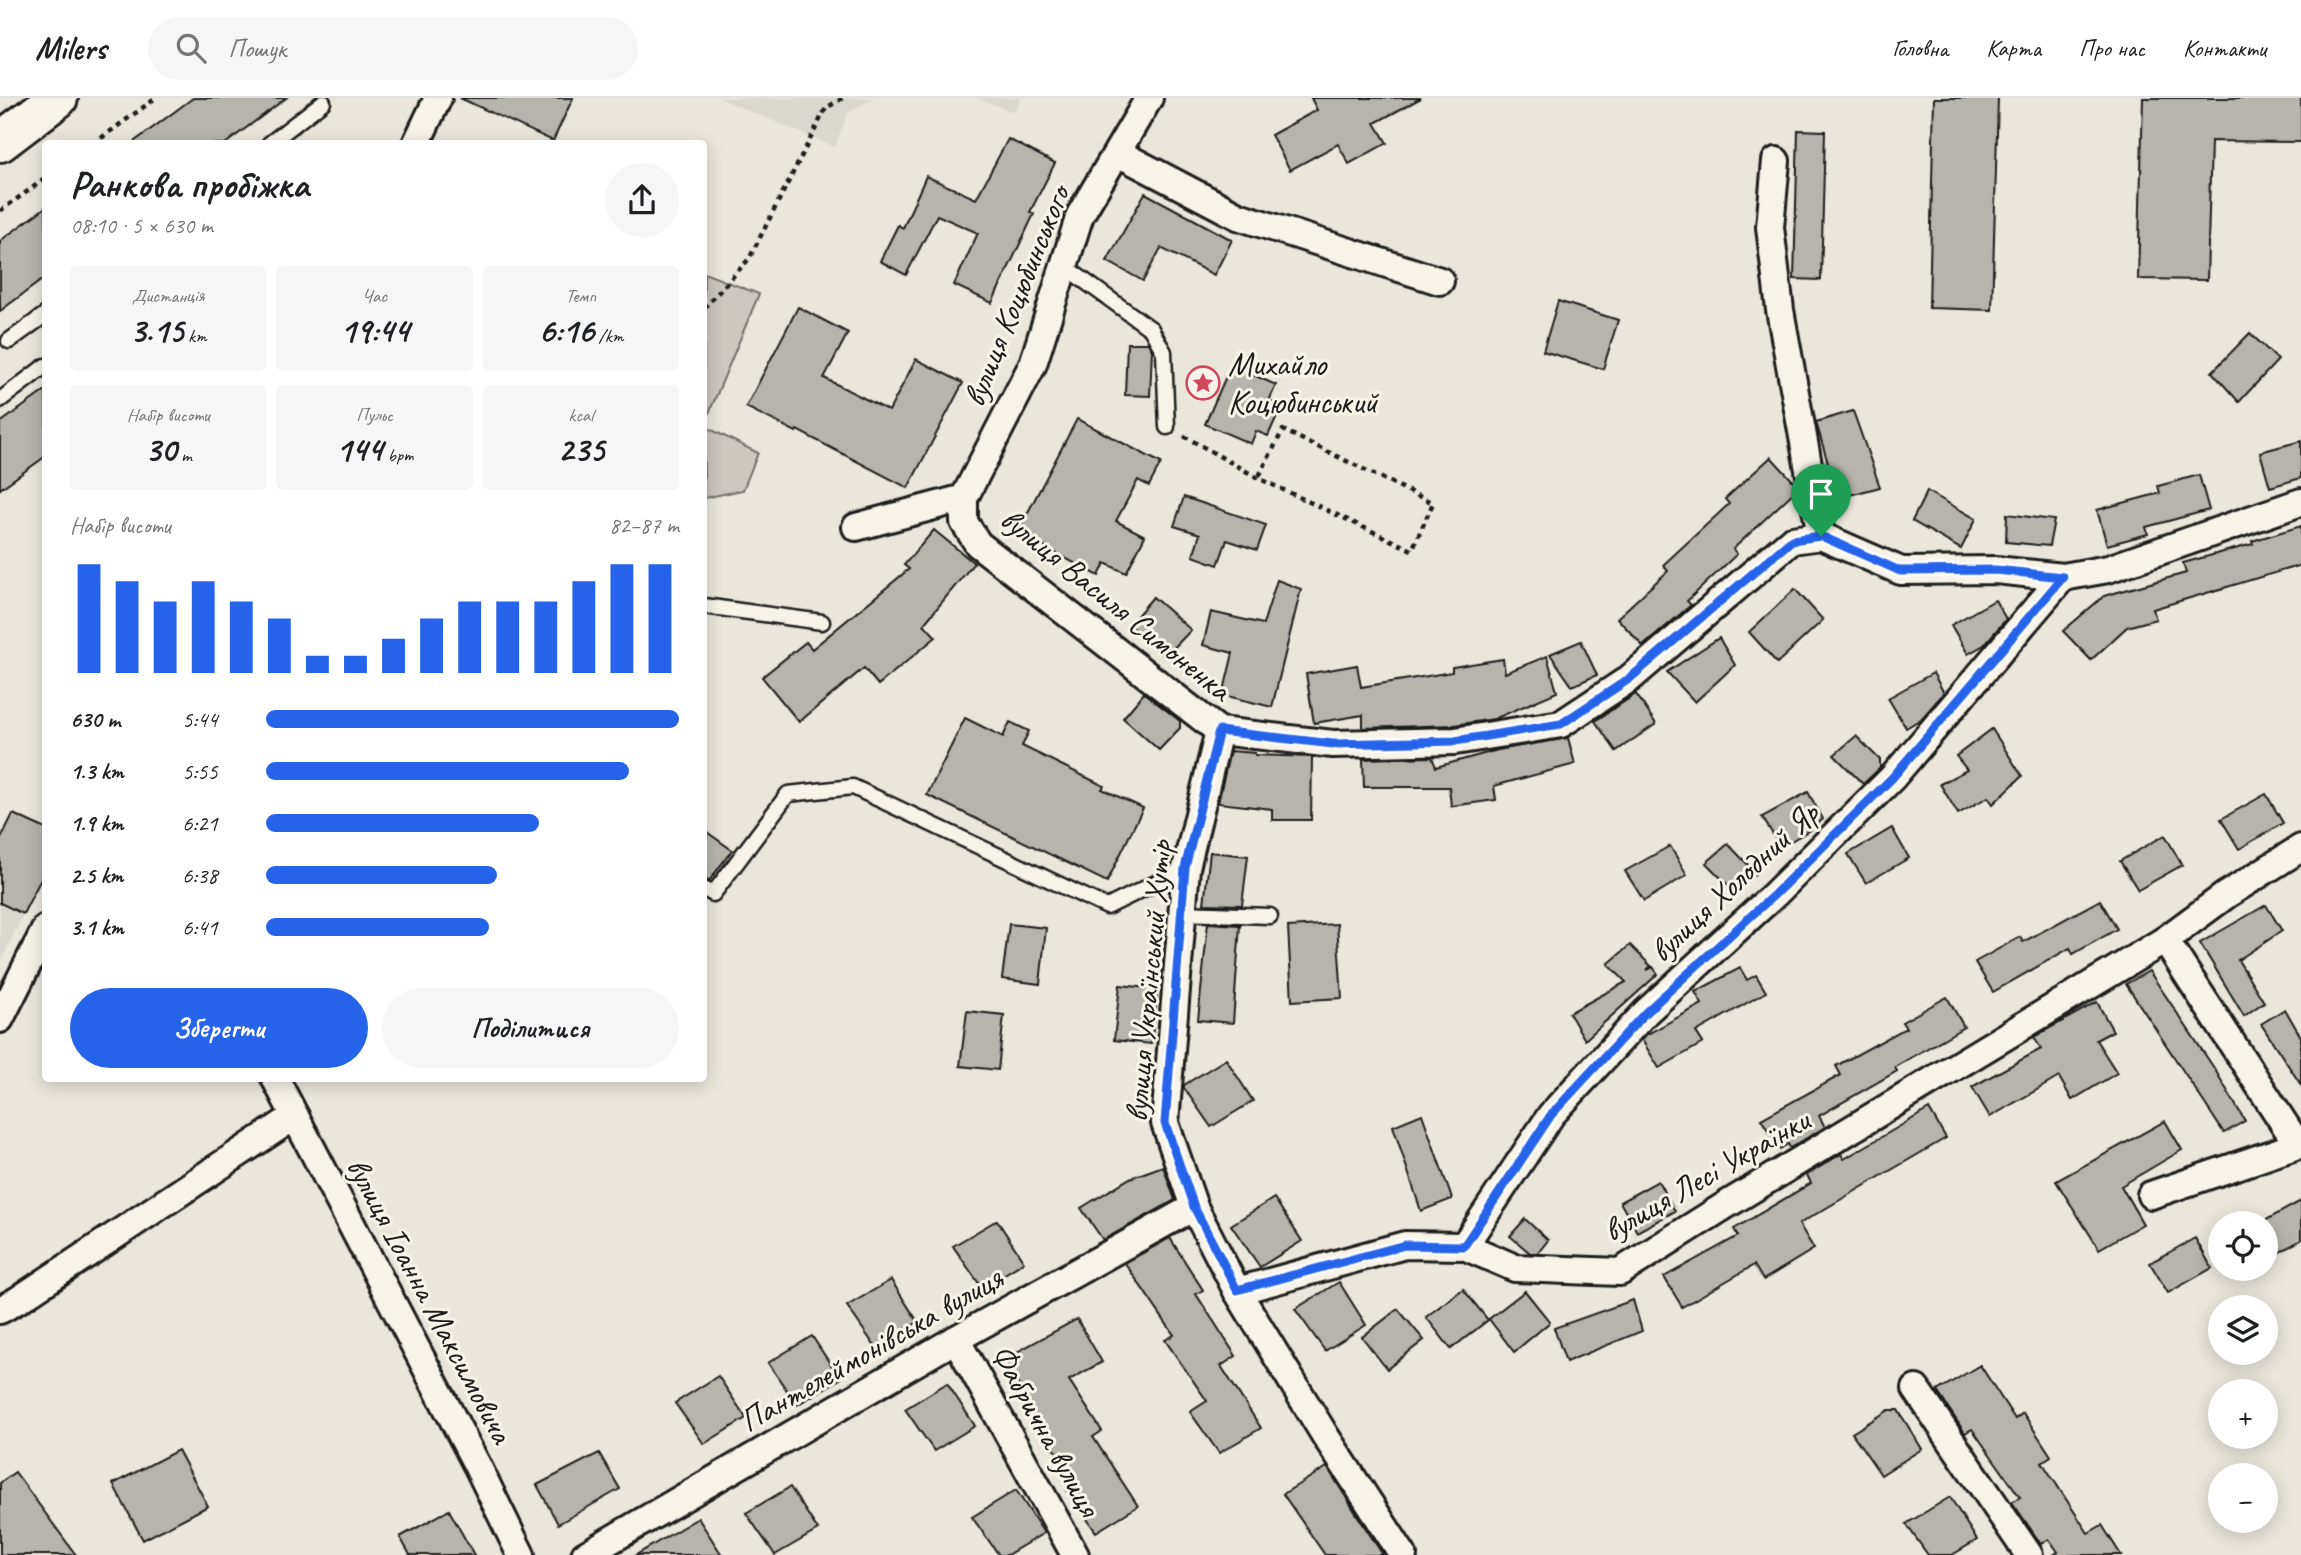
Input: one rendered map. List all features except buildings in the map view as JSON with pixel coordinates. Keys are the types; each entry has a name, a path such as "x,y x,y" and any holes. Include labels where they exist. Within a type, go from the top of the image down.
{"main road":[{"path":"0,142 58,98"}],"street":[{"path":"418,140 438,98"},
{"name":"вулиця Коцюбинського","path":"964,498 1033,364 1080,215 1149,98"},
{"path":"1118,153 1238,216 1440,281"},
{"path":"1776,161 1770,228 1780,310 1821,536 1900,571 1996,570 2063,577 2108,569 2301,502"},
{"path":"856,527 964,498"},
{"name":"вулиця Василя Симоненка","path":"964,498 964,522 978,544 1219,731 1333,744 1455,741 1561,724 1629,679 1792,540 1821,536"},
{"name":"вулиця Холодний Яр","path":"1464,1246 1551,1115 1646,1012 1775,894 1892,778 2063,577"},
{"name":"вулиця Український Хутір","path":"1219,731 1185,868 1165,1123 1194,1207 1237,1290 1326,1437 1403,1555"},
{"name":"вулиця Лесі Українки","path":"1237,1290 1405,1245 1464,1246 1515,1268 1620,1272 2165,940 2226,895 2301,848"},
{"path":"0,1019 42,936"},
{"path":"2151,1195 2300,1144 2165,940"},
{"name":"вулиця Іоанна Максимовича","path":"277,1082 521,1555"},
{"path":"0,1310 295,1116"},
{"name":"Пантелеймонівська вулиця","path":"586,1555 956,1339 1194,1207"},
{"name":"Фабрична вулиця","path":"956,1339 1075,1555"},
{"path":"1916,1389 2029,1555"}],"lane":[{"path":"274,140 323,102"},
{"path":"1064,266 1151,329 1164,352 1167,427"},
{"path":"9,341 42,317"},
{"path":"0,400 42,368"},
{"path":"707,606 822,622"},
{"path":"707,891 713,894 788,794 853,787 1107,908 1185,868"},
{"path":"1182,913 1270,916"}],"path":[{"path":"98,140 156,98"},
{"path":"707,305 749,259 826,108 843,98"},
{"path":"0,211 42,181"},
{"path":"1167,427 1258,478 1412,550 1433,503 1283,429 1258,478"}],"shaded area":[{"path":"719,98 873,98 848,113 835,147"},
{"path":"977,98 1021,98 1014,112"},
{"path":"707,274 759,294 707,418"},
{"path":"707,428 758,453 743,490 707,497"},
{"path":"0,906 23,914 0,964"}],"place":[{"name":"Михайло Коцюбинський","path":"1203,383"}],"route":[{"path":"1821,536 1900,571 1996,570 2063,577 1892,778 1775,894 1646,1012 1551,1115 1464,1246 1405,1245 1237,1290 1194,1207 1165,1123 1185,868 1219,731 1333,744 1455,741 1561,724 1629,679 1792,540 1821,536"}]}
